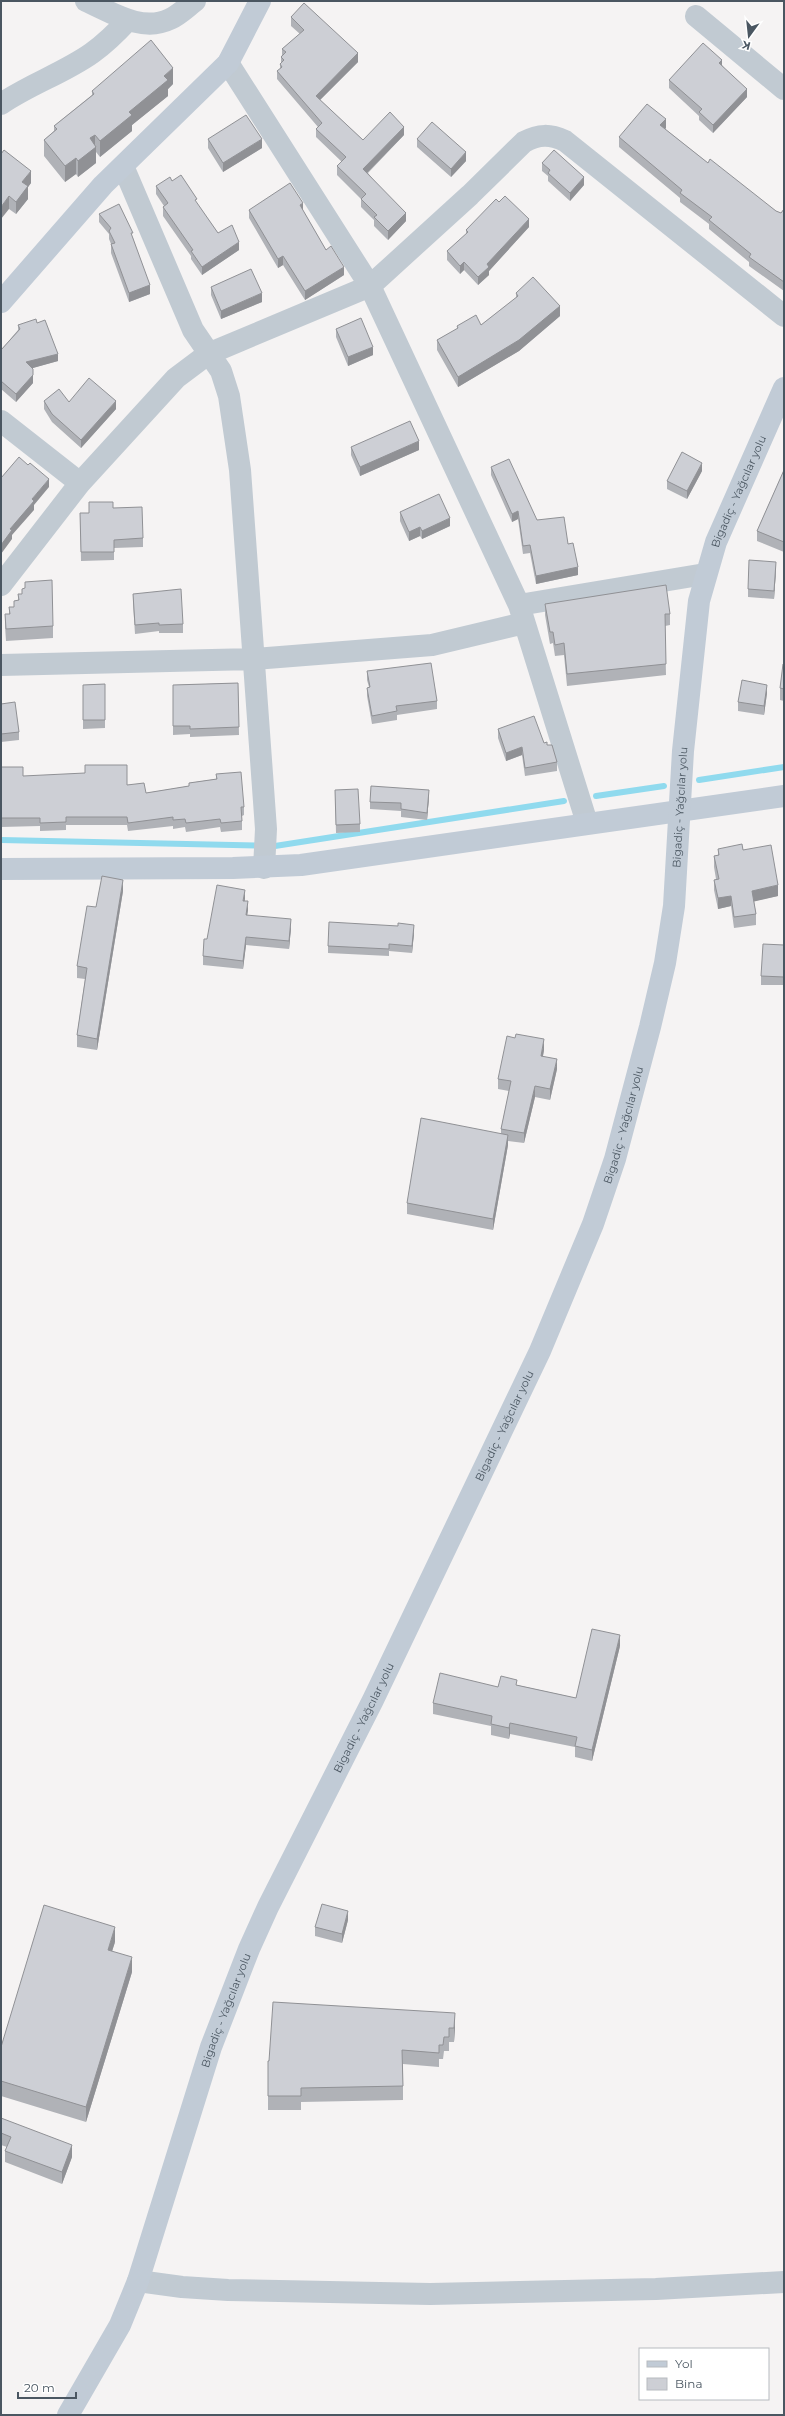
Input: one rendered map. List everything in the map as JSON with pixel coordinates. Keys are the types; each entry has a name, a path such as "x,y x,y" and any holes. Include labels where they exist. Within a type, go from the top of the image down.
{"main road":[{"path":"1,302 103,185 228,63 260,1"},
{"name":"Bigadiç - Yağcılar yolu","path":"68,2415 120,2325 138,2281 211,2047 249,1949 268,1907 373,1700 540,1351 593,1224 615,1159 650,1027 665,962 674,906 683,751 699,601 705,574 722,528 784,388"},
{"path":"1,869 264,862 301,865 784,796"}],"street":[{"path":"86,1 128,20 149,25 171,19 195,1"},
{"path":"696,16 784,89"},
{"path":"1,104 18,92 91,54 110,39 128,20"},
{"path":"228,63 370,286 522,614 588,823"},
{"path":"1,585 80,483 176,378 208,354 370,286 470,195 524,142 543,135 554,136 565,141 784,316"},
{"path":"123,166 193,330 221,371 226,385 240,470 266,829 264,862"},
{"path":"1,421 80,483"},
{"path":"1,665 254,659 432,645 522,614 705,574"},
{"path":"138,2281 182,2287 228,2290 430,2294 656,2289 784,2282"}],"building":[{"path":"304,3 358,53 316,96 363,140 390,112 404,127 363,169 406,213 388,231 374,217 377,215 361,199 366,194 337,166 346,157 316,129 322,123 277,71 282,67 280,64 284,60 281,57 286,52 282,49 304,30 291,17"},
{"path":"151,40 173,68 164,76 168,80 129,112 132,115 100,141 95,135 90,138 96,147 78,161 76,158 65,166 44,140 57,129 54,126 94,94 92,91"},
{"path":"703,43 722,60 719,63 747,89 713,125 699,112 702,109 669,80"},
{"path":"647,104 666,119 660,125 708,163 710,159 776,211 781,213 784,209 784,282 749,257 751,254 709,220 712,217 680,193 682,190 619,137"},
{"path":"246,115 262,139 223,163 208,139"},
{"path":"432,122 466,152 451,169 417,139"},
{"path":"4,150 31,171 22,182 28,186 16,202 9,196 1,207 1,154"},
{"path":"554,150 584,177 570,193 548,173 550,170 542,163"},
{"path":"181,175 197,199 195,200 218,233 232,225 239,242 202,267 191,251 193,250 163,207 168,203 156,186 170,177 172,181"},
{"path":"290,183 303,203 300,205 326,250 331,246 344,267 305,291 283,256 278,259 249,210"},
{"path":"505,196 529,219 487,264 489,267 478,277 464,262 460,266 447,251 468,232 466,230 496,199 499,202"},
{"path":"119,204 133,233 131,233 150,285 129,293 111,244 115,243 109,231 111,228 99,214"},
{"path":"251,269 262,293 221,311 211,287"},
{"path":"533,277 560,306 519,340 458,377 437,340 458,328 457,326 476,315 481,325 518,296 516,293"},
{"path":"361,318 373,347 348,357 336,329"},
{"path":"36,319 37,323 45,320 58,354 26,362 33,369 33,375 16,394 1,381 1,350 20,329 18,325"},
{"path":"89,378 116,401 81,440 52,414 44,401 59,389 69,402"},
{"path":"410,421 419,441 360,467 351,447"},
{"path":"682,452 702,463 687,491 667,481"},
{"path":"19,457 28,465 30,463 49,479 32,499 34,501 10,529 12,530 1,545 1,478"},
{"path":"509,459 537,520 564,517 568,544 573,543 578,567 536,576 530,545 523,546 518,511 512,514 491,467"},
{"path":"784,470 784,542 757,531"},
{"path":"439,494 450,518 422,531 420,527 409,532 400,512"},
{"path":"89,502 113,502 113,508 142,507 143,538 114,540 114,552 81,552 80,513 89,513"},
{"path":"749,560 776,562 774,591 748,589"},
{"path":"52,580 53,626 6,629 5,614 10,614 9,607 14,607 14,601 19,600 18,594 22,594 22,589 25,588 25,582"},
{"path":"666,585 670,614 665,614 666,664 567,674 564,643 555,645 553,632 550,632 545,604"},
{"path":"181,589 183,624 159,625 159,623 135,625 133,594"},
{"path":"431,663 437,701 396,706 397,711 372,716 367,688 370,687 367,671"},
{"path":"783,664 784,665 784,689 780,688"},
{"path":"742,680 767,685 764,706 738,702"},
{"path":"238,683 239,727 190,729 190,726 173,726 173,685"},
{"path":"105,684 105,720 83,720 83,685"},
{"path":"15,702 19,732 1,734 1,704"},
{"path":"534,716 544,743 547,742 547,745 552,745 557,762 525,768 522,747 506,753 498,729"},
{"path":"85,765 127,765 127,785 144,783 146,793 189,786 189,783 217,779 216,774 241,772 244,807 241,807 242,821 221,823 220,819 186,823 185,819 173,820 173,817 128,823 127,817 66,817 66,822 40,823 40,818 1,818 1,767 23,767 23,776 85,773"},
{"path":"371,786 429,790 427,813 401,809 401,803 370,802"},
{"path":"358,789 360,824 336,825 335,790"},
{"path":"742,844 743,850 771,845 778,885 752,891 756,914 734,917 731,896 718,898 714,880 719,879 714,856 719,855 718,849"},
{"path":"102,876 123,880 97,1039 77,1035 87,968 77,966 87,906 96,907"},
{"path":"217,885 245,890 243,901 248,901 246,915 291,919 289,941 246,937 243,961 203,956 204,939 207,939"},
{"path":"329,922 398,926 398,923 414,925 412,946 389,944 389,949 328,946"},
{"path":"763,944 784,945 784,977 761,976"},
{"path":"516,1034 544,1039 541,1056 557,1059 550,1089 535,1086 524,1133 501,1129 511,1081 498,1079 507,1036 515,1038"},
{"path":"421,1118 508,1135 493,1219 407,1203"},
{"path":"592,1629 620,1635 592,1750 575,1746 577,1737 510,1723 509,1728 491,1724 492,1716 433,1703 440,1673 498,1687 501,1676 517,1680 516,1685 576,1698"},
{"path":"322,1904 348,1911 342,1934 315,1927"},
{"path":"44,1905 115,1927 108,1950 132,1957 86,2107 1,2081 1,2047"},
{"path":"273,2002 455,2013 454,2028 449,2028 449,2037 444,2037 443,2045 439,2045 439,2053 402,2050 403,2086 301,2088 301,2096 268,2096 268,2061"},
{"path":"1,2118 72,2145 62,2172 5,2151 11,2137 1,2133"}],"waterway":[{"path":"699,780 784,767"},
{"path":"596,796 664,786"},
{"path":"1,840 275,846 564,801"}]}
